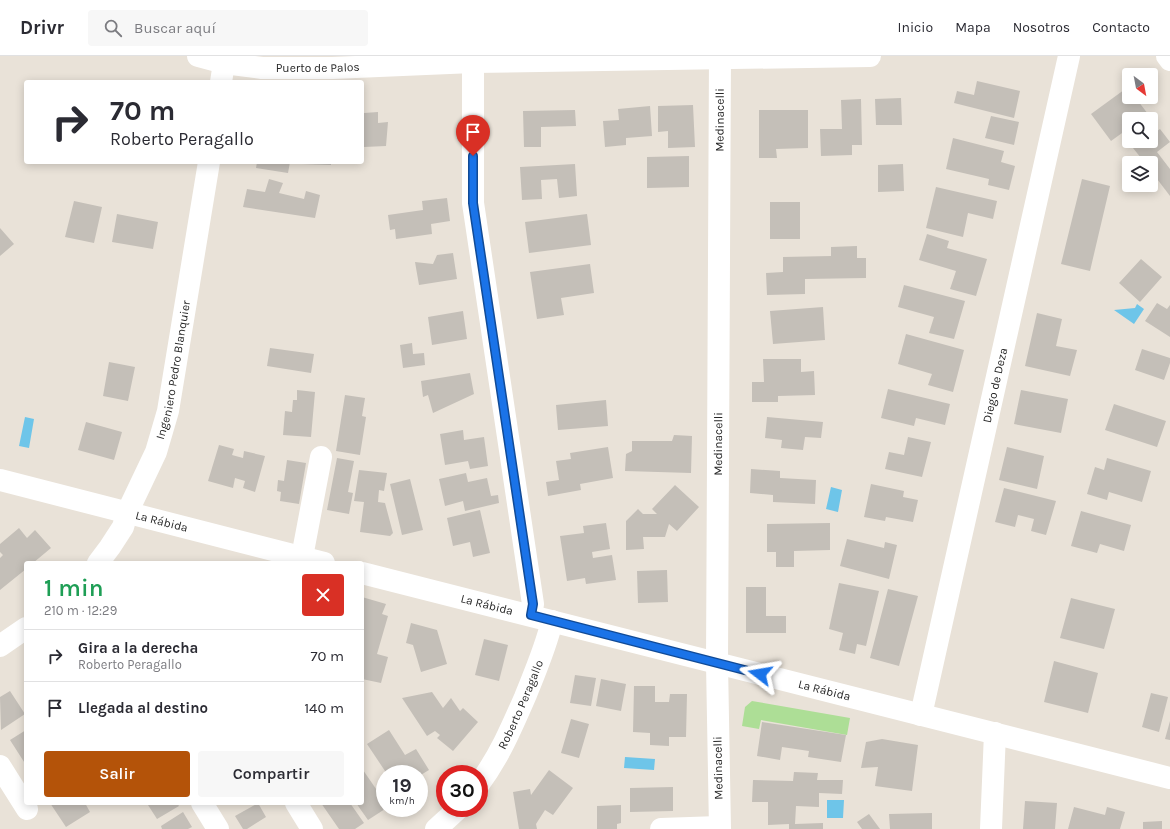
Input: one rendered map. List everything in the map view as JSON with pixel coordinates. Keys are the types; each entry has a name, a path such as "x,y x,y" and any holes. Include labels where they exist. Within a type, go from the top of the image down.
{"street":[{"name":"Puerto de Palos","path":"198,56 223,73 262,68 332,68 473,62 870,56"},
{"name":"Diego de Deza","path":"920,715 1069,56"},
{"path":"1167,56 1170,60"},
{"name":"Medinacelli","path":"720,58 717,663 720,828"},
{"path":"473,62 473,203 533,604 531,615"},
{"name":"Ingeniero Pedro Blanquier","path":"100,561 123,527 127,513 156,452 168,411 209,164"},
{"path":"302,557 321,457"},
{"name":"La Rábida","path":"0,480 317,561"},
{"name":"La Rábida","path":"364,573 1170,778"},
{"name":"Roberto Peragallo","path":"488,770 502,748 534,675 552,621"},
{"path":"0,646 24,629"},
{"path":"991,829 995,733"},
{"path":"0,766 24,804"},
{"path":"24,805 27,809"},
{"path":"203,805 218,829"},
{"path":"297,805 312,829"},
{"path":"436,829 449,817"},
{"path":"661,829 720,828"}],"green space":[{"path":"752,701 850,718 847,735 761,720 759,729 742,726 745,707"}],"water":[{"path":"1137,304 1144,309 1134,324 1114,310 1135,308"},
{"path":"25,417 34,419 29,448 19,446"},
{"path":"831,487 842,490 838,512 826,509"},
{"path":"625,757 655,759 654,770 624,768"},
{"path":"827,800 844,800 843,818 827,818"}],"building":[{"path":"977,81 1020,91 1014,118 954,103 957,91 974,95"},
{"path":"1122,91 1122,104 1140,104 1146,112 1122,112 1122,133 1111,141 1091,114"},
{"path":"901,98 902,125 876,125 875,99"},
{"path":"861,99 862,145 852,145 852,155 821,156 820,129 842,129 841,100"},
{"path":"693,105 695,147 668,148 668,131 658,132 658,106"},
{"path":"650,106 652,136 626,138 626,145 605,147 603,121 619,120 618,109"},
{"path":"575,110 576,126 541,127 541,147 524,147 523,111"},
{"path":"759,110 808,110 808,148 776,149 777,158 759,158"},
{"path":"378,112 378,123 388,122 386,146 364,147 364,113"},
{"path":"991,116 1019,122 1014,145 985,138"},
{"path":"1160,129 1170,142 1157,152 1170,169 1170,196 1158,180 1158,156 1139,156 1133,148 1158,148 1158,130"},
{"path":"953,138 1004,151 1001,162 1015,166 1009,190 988,185 989,179 946,169"},
{"path":"689,156 689,187 647,188 647,157"},
{"path":"257,164 290,164 288,173 256,168"},
{"path":"302,164 331,164 331,165"},
{"path":"575,164 577,196 559,198 557,179 541,180 542,199 522,200 520,167"},
{"path":"903,164 904,191 878,192 878,165"},
{"path":"269,179 283,183 279,193 304,199 306,191 320,195 315,218 243,207 247,189 265,192"},
{"path":"1082,179 1110,186 1090,271 1061,264"},
{"path":"936,187 997,201 993,219 968,213 963,237 926,228"},
{"path":"447,198 450,221 431,224 432,234 396,239 395,229 390,230 388,215 423,210 422,201"},
{"path":"74,201 102,207 94,243 65,237"},
{"path":"770,202 800,202 800,239 770,239"},
{"path":"117,214 158,222 153,249 112,242"},
{"path":"587,214 591,245 529,253 525,222"},
{"path":"0,228 14,244 0,256"},
{"path":"927,234 949,241 947,248 987,259 976,296 950,289 956,271 919,260"},
{"path":"857,246 857,258 866,258 866,278 805,279 805,294 767,295 766,273 783,272 783,257 831,256 831,247"},
{"path":"453,253 457,279 419,285 415,262 433,264 437,255"},
{"path":"1141,259 1162,277 1140,302 1119,283"},
{"path":"590,264 594,293 561,298 564,315 537,319 530,272"},
{"path":"904,285 965,301 954,339 929,333 934,317 898,307"},
{"path":"1157,303 1167,309 1170,305 1170,337 1145,321"},
{"path":"823,307 825,340 773,344 770,311"},
{"path":"463,311 467,339 432,345 428,317"},
{"path":"1037,313 1062,319 1056,346 1077,350 1070,376 1025,366"},
{"path":"906,334 964,350 953,392 928,385 932,374 898,364"},
{"path":"412,343 413,354 424,353 425,365 403,368 400,345"},
{"path":"270,348 314,354 311,373 267,366"},
{"path":"1142,349 1170,358 1170,363 1164,380 1135,370"},
{"path":"763,359 801,359 801,372 814,371 815,395 778,396 778,402 752,402 752,382 764,382"},
{"path":"109,362 135,367 128,401 103,396"},
{"path":"470,373 474,394 433,413 428,395 423,397 421,381"},
{"path":"888,389 950,404 945,425 916,418 914,426 881,418"},
{"path":"297,390 315,392 311,437 283,435 285,411 292,412 293,400 297,400"},
{"path":"1021,390 1068,399 1061,433 1014,424"},
{"path":"345,395 365,398 362,416 366,417 360,455 336,451"},
{"path":"606,400 608,426 558,430 556,405"},
{"path":"1114,404 1166,421 1157,447 1105,430"},
{"path":"767,417 823,422 821,438 805,437 803,450 781,448 782,440 765,438"},
{"path":"86,422 122,432 114,460 78,450"},
{"path":"463,430 464,440 484,437 488,466 470,469 468,461 445,465 440,434"},
{"path":"674,435 692,436 691,473 625,471 626,454 632,451 632,441 672,441"},
{"path":"908,437 931,442 922,477 885,469 889,452 904,455"},
{"path":"219,445 234,449 232,455 243,458 244,451 265,456 255,492 243,488 245,481 235,478 233,488 208,481"},
{"path":"608,447 613,478 580,484 581,490 548,496 546,482 559,480 556,461 571,459 570,453"},
{"path":"1007,447 1044,456 1037,489 999,480"},
{"path":"337,458 354,461 348,492 353,493 349,514 327,510"},
{"path":"1107,458 1151,471 1142,502 1109,492 1107,500 1087,494 1095,467 1104,470"},
{"path":"287,460 306,463 299,504 280,501 281,492 277,491 278,480 284,481"},
{"path":"751,469 780,471 780,478 816,480 815,504 773,502 773,495 750,493"},
{"path":"359,470 387,473 384,491 379,490 378,502 385,503 393,533 390,536 360,532 364,502 354,501"},
{"path":"466,473 468,482 487,478 491,496 498,495 499,503 465,511 463,501 445,506 439,479"},
{"path":"410,479 423,530 402,535 390,484"},
{"path":"871,484 904,491 903,497 918,500 913,522 886,517 885,521 864,517"},
{"path":"675,485 699,507 677,531 669,524 665,537 643,537 644,549 626,550 626,521 638,509 643,514 657,514 652,509"},
{"path":"1004,488 1056,501 1046,535 1031,531 1034,519 1018,515 1015,527 995,522"},
{"path":"480,510 490,553 473,557 470,542 453,546 447,518"},
{"path":"1081,511 1131,525 1124,551 1100,544 1097,553 1071,546"},
{"path":"606,523 610,549 592,552 593,558 612,555 616,580 586,584 585,578 567,581 560,536 584,533 583,526"},
{"path":"830,523 830,550 794,551 794,567 776,567 776,552 767,552 767,524"},
{"path":"19,528 27,538 35,530 51,548 35,561 24,561 24,571 0,590 0,558 3,555 0,552 0,544"},
{"path":"847,539 884,548 885,542 897,545 889,579 840,566"},
{"path":"667,570 668,602 638,603 637,571"},
{"path":"839,583 879,591 866,646 857,644 855,654 839,650 843,633 829,629"},
{"path":"746,587 766,587 766,616 786,616 786,633 746,633"},
{"path":"888,589 918,596 899,666 870,658"},
{"path":"364,598 386,604 382,614 388,616 377,654 388,657 381,683 364,679"},
{"path":"1071,598 1115,609 1104,649 1060,638"},
{"path":"411,623 437,630 447,664 421,672 413,645 406,643"},
{"path":"484,639 508,645 499,681 475,675"},
{"path":"1054,661 1098,673 1088,713 1044,702"},
{"path":"575,675 596,678 591,706 570,703"},
{"path":"601,679 626,684 621,711 596,706"},
{"path":"634,686 655,686 655,702 669,702 670,694 687,694 686,737 669,737 669,746 650,745 650,733 633,732"},
{"path":"10,691 24,712 24,715 1,730 0,697"},
{"path":"432,692 443,708 451,698 460,711 463,708 478,722 453,751 437,738 440,735 435,731 427,736 402,698"},
{"path":"1151,693 1168,697 1159,732 1142,727"},
{"path":"571,719 589,724 579,758 561,753"},
{"path":"1170,721 1170,740 1165,739"},
{"path":"762,722 846,735 841,762 808,757 809,751 782,747 780,760 757,756"},
{"path":"389,730 405,755 416,749 426,765 381,765 367,744"},
{"path":"24,731 24,762 10,740"},
{"path":"882,739 918,745 912,791 875,786 878,767 861,768 866,742"},
{"path":"549,770 573,788 553,815 545,810 536,824 537,829 519,829 513,792 530,789 531,795"},
{"path":"364,771 376,789 376,815 368,820 357,805 364,805"},
{"path":"794,772 818,773 817,780 843,780 842,794 819,793 819,807 796,806 795,824 823,823 823,829 789,829 789,824 768,825 768,802 752,802 753,780 793,781"},
{"path":"673,787 673,811 630,812 630,788"},
{"path":"1025,801 1057,803 1055,829 1023,829"},
{"path":"51,805 86,805 90,812 66,827"},
{"path":"148,805 179,806 157,819"},
{"path":"254,805 259,805 266,817 247,829 243,829 235,816"},
{"path":"322,805 351,805 364,823 355,829 339,829"},
{"path":"621,805 621,823 617,824 617,829 597,829 597,806"},
{"path":"1074,807 1105,815 1107,807 1125,812 1120,829 1068,829"},
{"path":"183,812 192,827 188,829 162,829 161,826"},
{"path":"932,813 932,829 890,829 889,814"},
{"path":"869,814 880,829 862,829 857,822"},
{"path":"1162,821 1162,829 1143,829 1143,822"}],"route":[{"path":"473,156 473,203 533,604 531,615 760,674"}]}
